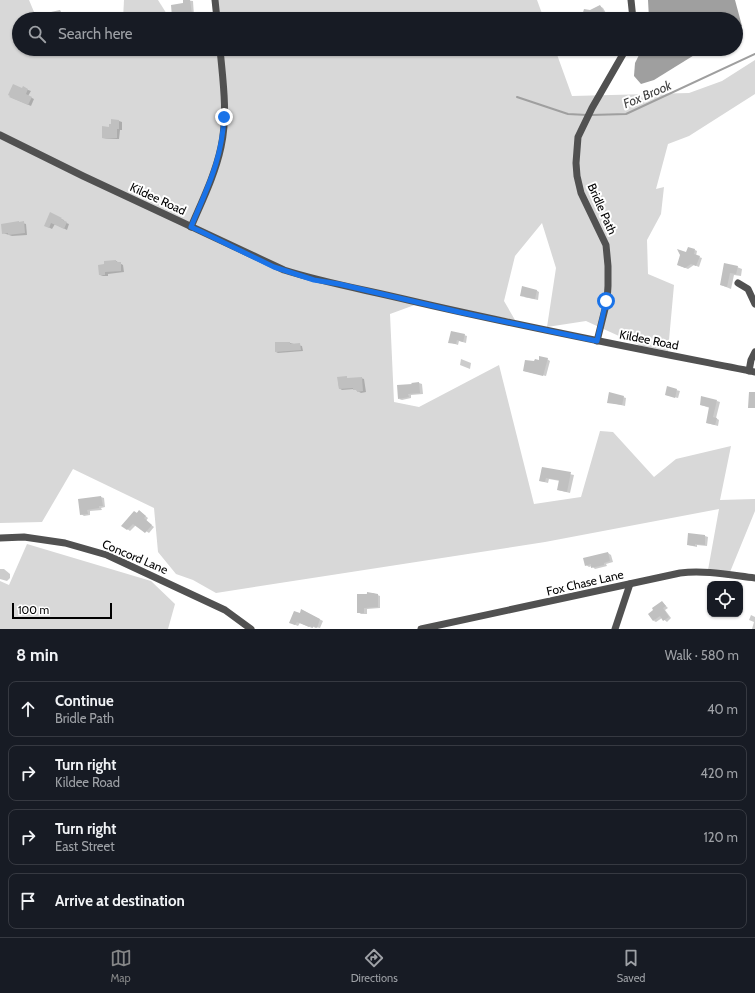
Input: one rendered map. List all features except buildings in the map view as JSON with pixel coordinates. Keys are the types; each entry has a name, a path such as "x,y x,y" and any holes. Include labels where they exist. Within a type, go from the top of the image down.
{"street":[{"path":"214,0 216,12"},
{"path":"631,0 632,12"},
{"path":"191,227 215,169 221,147 224,117 220,56"},
{"name":"Bridle Path","path":"597,341 606,301 608,266 606,245 581,193 577,176 576,164 578,137 592,108 622,56"},
{"name":"Kildee Road","path":"0,135 274,267 314,280 339,284 459,312 597,341 752,371"},
{"path":"738,283 748,289 755,304"},
{"path":"752,371 751,360 755,352"},
{"name":"Concord Lane","path":"0,538 24,537 65,543 107,555 225,610 251,629"},
{"name":"Fox Chase Lane","path":"421,629 691,572 721,573 755,578"},
{"path":"615,629 630,584"}],"shaded area":[{"path":"0,0 29,0 34,12 12,12 12,56 558,56 572,96 689,93 722,81 755,60 755,94 689,136 668,144 656,189 664,187 661,214 647,240 648,274 674,285 668,351 641,346 586,321 547,327 556,268 542,223 515,256 504,301 515,320 420,303 390,314 394,402 419,407 499,365 534,504 581,497 600,431 613,432 654,477 676,459 731,446 720,500 755,499 755,511 730,572 708,570 719,509 545,542 216,593 193,580 176,574 158,552 154,508 73,469 42,522 0,523"},
{"path":"124,0 158,0 166,12 123,12"},
{"path":"214,0 537,0 541,12 215,12"},
{"path":"648,0 735,0 738,12 649,12"},
{"path":"638,56 693,56 654,80 641,84 634,76 635,63"},
{"path":"27,544 151,581 175,604 168,629 0,629 0,581 9,585"}],"waterway":[{"name":"Fox Brook","path":"591,115 626,114 755,54"},
{"name":"Fox Brook","path":"517,97 568,114 587,115"}],"route":[{"path":"224,117 221,147 215,169 191,227 274,267 314,280 339,284 459,312 597,341 606,301"}]}
